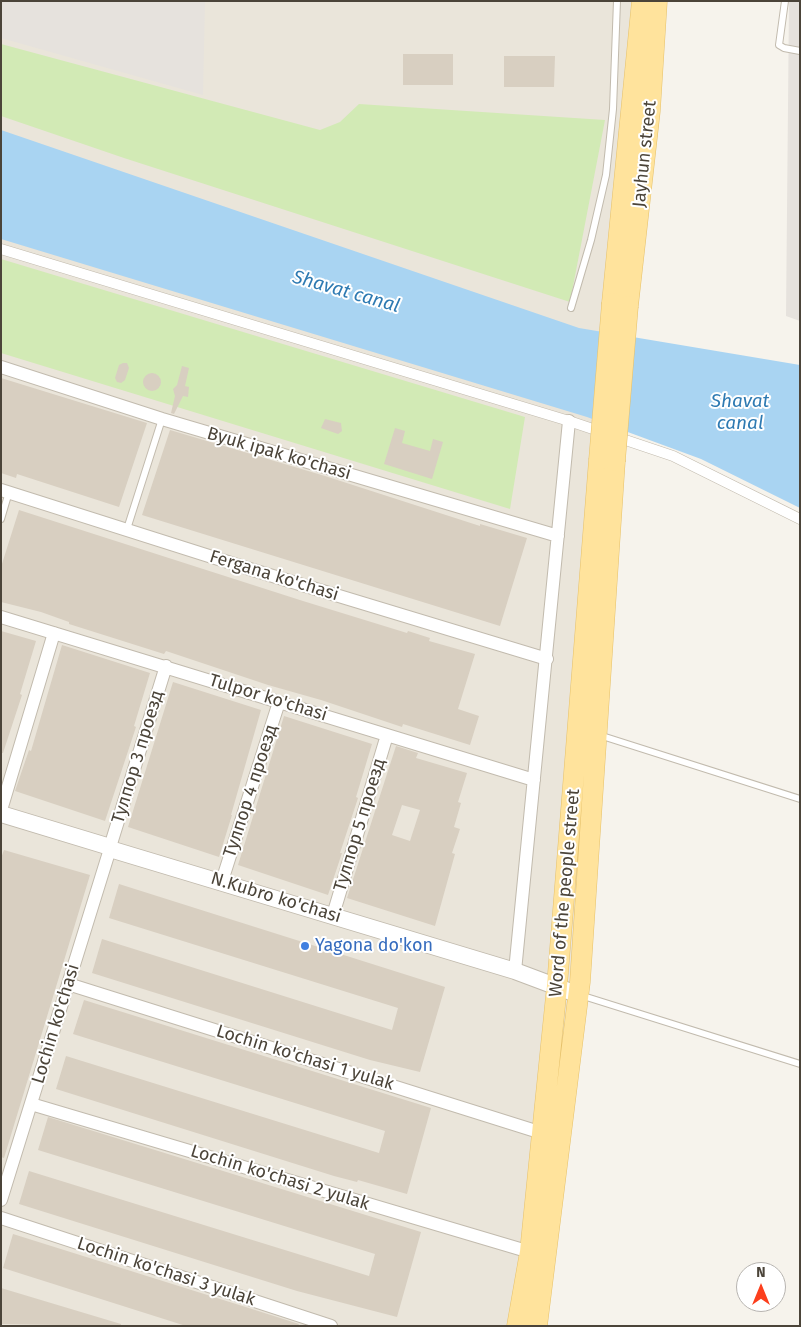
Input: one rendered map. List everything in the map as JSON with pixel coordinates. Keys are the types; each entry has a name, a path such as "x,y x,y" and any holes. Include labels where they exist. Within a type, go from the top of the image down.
{"main road":[{"name":"Jayhun street","path":"620,304 642,1"},
{"name":"Jayhun street","path":"620,304 650,112 657,1"},
{"path":"607,460 620,304"},
{"name":"Word of the people street","path":"537,1326 579,994 592,820 595,734 607,613 607,460"},
{"name":"Word of the people street","path":"517,1326 530,1252 607,460"}],"street":[{"path":"1,249 570,421 673,456 800,519"},
{"name":"Byuk ipak ko'chasi","path":"1,368 162,419 558,536"},
{"path":"515,970 570,421"},
{"name":"Fergana ko'chasi","path":"5,491 547,659"},
{"name":"Tulpor ko'chasi","path":"1,617 534,780"},
{"path":"1,812 54,633"},
{"name":"Тулпор 3 проезд","path":"110,848 166,666"},
{"name":"Тулпор 4 проезд","path":"222,881 279,702"},
{"name":"Тулпор 5 проезд","path":"333,915 387,735"},
{"name":"N.Kubro ko'chasi","path":"1,812 110,848 515,970 579,994"},
{"name":"Lochin ko'chasi","path":"1,1200 110,848"},
{"name":"Lochin ko'chasi 1 yulak","path":"68,984 542,1133"},
{"name":"Lochin ko'chasi 2 yulak","path":"31,1104 530,1252"},
{"name":"Lochin ko'chasi 3 yulak","path":"1,1218 331,1326"}],"lane":[{"path":"571,308 591,240 606,175 618,1"},
{"path":"785,1 779,45 784,48 800,51"},
{"path":"127,529 162,419"},
{"path":"1,519 5,491"},
{"path":"595,734 800,799"},
{"path":"579,994 800,1064"}],"shaded area":[{"path":"1,1 639,1 547,1326 1,1326"},
{"path":"1,1 205,1 203,95 1,38"},
{"path":"789,1 800,1 800,321 786,316"}],"green space":[{"path":"1,44 320,130 340,122 359,104 605,120 570,302 124,158 1,116"},
{"path":"1,259 525,417 510,509 1,353"}],"water":[{"name":"Shavat canal","path":"1,130 579,328 800,365 800,508 701,459 587,417 1,239"}],"building":[{"path":"403,54 453,54 453,85 403,85"},
{"path":"504,56 555,56 554,87 504,87"},
{"path":"127,363 129,368 125,380 121,383 117,382 115,378 119,365"},
{"path":"182,366 189,368 185,386 189,387 188,397 183,396 174,414 171,413 175,396 173,389 177,385"},
{"path":"152,373 158,376 161,382 158,388 152,391 146,388 143,382 146,376"},
{"path":"1,378 147,423 119,507 17,474 16,478 1,473"},
{"path":"325,419 341,423 342,431 338,434 321,428"},
{"path":"395,428 405,431 402,443 430,451 433,439 443,442 432,479 384,464"},
{"path":"170,430 325,476 480,526 480,524 527,538 500,626 142,515"},
{"path":"19,510 303,601 407,633 408,631 430,638 429,641 475,654 458,709 479,716 470,745 403,724 402,727 166,651 164,654 69,624 69,622 41,612 1,602 1,567"},
{"path":"1,631 36,641 20,694 22,695 3,753 1,753"},
{"path":"62,645 150,673 134,726 136,727 105,821 15,791 29,750 31,751"},
{"path":"173,682 261,710 219,857 128,827"},
{"path":"284,716 372,744 356,797 358,798 340,853 342,853 328,895 238,865"},
{"path":"396,746 418,753 416,758 467,773 458,802 461,803 454,827 460,829 452,853 455,854 435,926 347,898","holes":["402,805 420,810 410,841 392,835"]},
{"path":"4,850 90,875 4,1158 1,1157 1,858"},
{"path":"119,884 445,987 420,1072 370,1060 92,973 102,939 392,1030 398,1008 109,918"},
{"path":"84,1000 431,1108 407,1194 358,1180 357,1182 334,1176 56,1089 66,1056 379,1153 385,1131 73,1034"},
{"path":"48,1117 421,1232 397,1317 297,1291 19,1204 29,1171 369,1276 375,1254 38,1150"},
{"path":"13,1234 299,1324 298,1326 186,1326 3,1268"},
{"path":"1,1288 121,1324 121,1326 1,1324"}],"place":[{"name":"Yagona do'kon","path":"305,946"}]}
